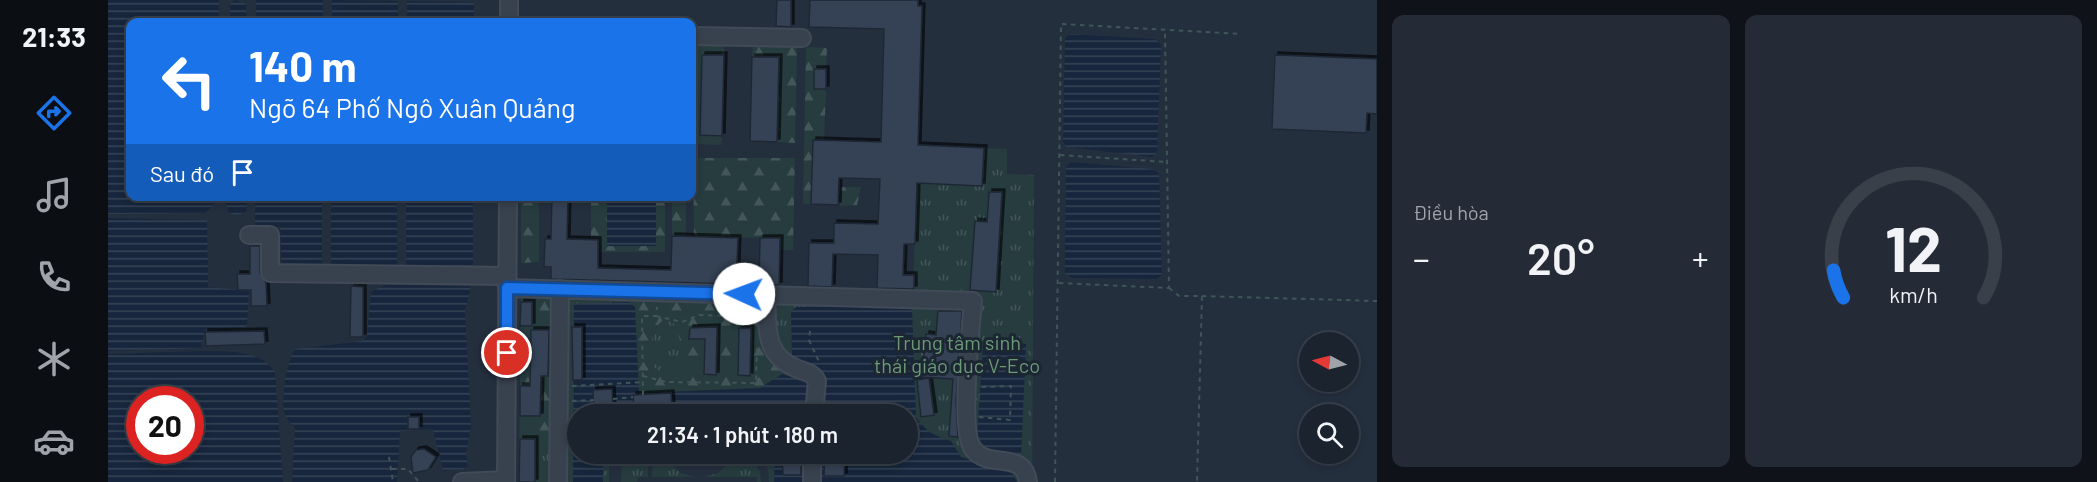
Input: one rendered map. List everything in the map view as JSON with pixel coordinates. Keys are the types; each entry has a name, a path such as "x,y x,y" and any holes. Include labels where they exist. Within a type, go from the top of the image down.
{"street":[{"path":"509,0 509,18"},
{"path":"696,36 802,38"},
{"path":"462,482 506,481 508,201"},
{"path":"249,235 270,236 270,273 507,282 560,289 657,292 762,309 973,300 967,403 970,444 979,455 1020,464 1026,472 1028,482"},
{"path":"558,482 560,289"},
{"path":"762,309 773,352 787,364 812,374 818,381 815,404"},
{"path":"812,464 812,482"}],"path":[{"path":"1055,482 1061,24 1240,34"},
{"path":"1165,31 1169,288"},
{"path":"1060,155 1167,162"},
{"path":"1059,283 1169,288 1179,296 1377,301"},
{"path":"656,316 657,292"},
{"path":"1197,482 1202,296"},
{"path":"750,314 762,309"},
{"path":"643,395 642,316 656,316 682,322 699,315 750,314 762,309"},
{"path":"810,331 808,340 821,366"},
{"path":"643,376 667,382 756,383 757,340"},
{"path":"569,387 643,382"},
{"path":"611,384 612,389"},
{"path":"594,385 594,390"},
{"path":"977,417 1010,420 1011,386 979,387"},
{"path":"613,399 633,397"},
{"path":"568,401 594,400"},
{"path":"389,457 393,482"},
{"path":"392,469 408,469 419,482"}],"green space":[{"path":"697,42 724,43 724,55 702,55 700,135 722,136 721,145 696,144"},
{"path":"753,43 797,44 795,143 777,142 779,58 752,57"},
{"path":"806,47 827,48 826,69 814,69 814,88 826,89 824,140 813,140 811,204 803,204"},
{"name":"Trung tâm sinh thái giáo dục V-Eco","path":"918,145 1007,149 1007,174 1034,175 1032,482 769,482 765,464 918,464 918,404 567,404 567,464 609,464 609,482 519,482 521,284 913,292"},
{"path":"696,158 795,158 793,250 780,250 780,238 694,237"},
{"path":"841,187 861,187 857,205 840,206"},
{"path":"521,201 539,201 539,262 521,263"},
{"path":"591,201 607,201 608,246 656,246 656,201 665,201 665,252 598,252 598,240 591,240"},
{"path":"672,201 686,201 686,237 672,236"},
{"path":"556,296 556,330 531,330 530,375 548,376 548,386 556,386 556,440 520,439 520,416 540,416 540,387 520,386 521,326 532,326 532,302 529,302 529,298"},
{"path":"563,296 757,300 792,375 775,377 760,388 639,392 633,304 577,303 573,308 574,404 567,404 567,464 575,464 573,482 562,482","holes":["664,319 676,325 684,351 685,363 679,375 665,375 654,367 651,325 658,325"]},
{"path":"622,464 648,464 648,477 638,477 637,482 621,482"},
{"path":"653,464 671,464 681,473 695,477 652,477"},
{"path":"728,464 755,464 760,472 761,482 757,482 757,477 704,477 718,473"}],"water":[{"path":"108,0 219,0 219,18 126,18 126,201 215,201 212,207 204,213 108,214"},
{"path":"235,0 246,4 247,18 230,18 230,4"},
{"path":"256,0 323,0 323,18 256,18"},
{"path":"332,0 398,1 398,18 332,18"},
{"path":"407,1 474,2 474,18 407,18"},
{"path":"1070,34 1155,39 1161,45 1157,153 1152,157 1067,147 1063,142 1065,38"},
{"path":"1071,162 1152,169 1159,173 1162,275 1157,279 1072,278 1065,273 1066,167"},
{"path":"224,201 247,201 246,212 237,215 229,213"},
{"path":"255,201 322,201 322,269 282,268 280,227 255,225"},
{"path":"331,201 397,201 397,270 331,269"},
{"path":"406,201 473,201 473,271 406,270"},
{"path":"607,201 656,201 656,246 607,246"},
{"path":"108,218 207,220 208,287 249,291 247,326 205,329 201,348 108,351"},
{"path":"385,285 471,286 465,311 471,426 466,453 468,466 463,469 443,471 433,429 400,431 397,482 292,482 295,428 286,417 283,402 292,355 295,349 362,341 367,336 371,292"},
{"path":"629,302 635,307 639,393 760,388 782,374 809,381 806,404 573,404 574,304"},
{"path":"796,307 912,307 916,404 822,404 823,396 792,357 791,312"},
{"path":"989,341 1026,344 1021,458 990,450 977,436 983,345"},
{"path":"201,351 241,353 260,359 275,372 283,482 108,482 108,354"},
{"path":"918,420 931,432 951,441 961,457 1010,470 1017,482 819,482 819,464 918,464"},
{"path":"573,464 603,464 603,482 573,482"},
{"path":"775,464 803,464 804,482 774,482"}],"building":[{"path":"777,0 791,0 791,27 776,26"},
{"path":"810,0 918,0 918,6 922,6 918,145 984,148 982,186 917,183 915,244 904,244 903,275 914,275 914,289 877,288 878,255 833,254 832,287 808,286 809,243 834,243 834,223 878,224 880,179 839,178 838,205 811,204 813,140 881,142 884,29 809,27"},
{"path":"702,55 724,55 722,136 700,135"},
{"path":"1275,55 1377,59 1377,114 1367,113 1366,133 1272,129"},
{"path":"752,57 779,57 777,142 750,141"},
{"path":"814,69 826,69 826,89 814,89"},
{"path":"989,192 1002,192 996,292 970,290 975,221 987,222"},
{"path":"552,201 568,201 567,239 598,240 598,268 671,270 672,236 738,238 736,284 551,279 551,267 544,267 545,239 551,239"},
{"path":"760,238 780,238 779,285 759,285"},
{"path":"250,246 260,246 260,273 266,283 267,306 251,306 251,290 238,290 237,274 250,274"},
{"path":"351,286 363,287 363,337 350,337"},
{"path":"521,302 532,302 532,326 520,326"},
{"path":"938,311 962,311 956,401 958,437 949,436 953,379 922,377 926,334 936,335"},
{"path":"572,327 582,327 582,380 573,380"},
{"path":"717,327 716,375 704,374 705,339 689,339 690,328"},
{"path":"739,328 751,328 750,376 738,375"},
{"path":"531,330 549,330 548,376 541,376 540,416 520,416 520,386 530,386"},
{"path":"264,331 265,344 206,346 205,332"},
{"path":"929,378 934,415 921,417 917,380"},
{"path":"612,389 613,404 594,404 593,390"},
{"path":"671,393 672,404 634,404 633,395"},
{"path":"408,417 419,417 419,429 408,429"},
{"path":"520,439 535,439 535,482 519,482"},
{"path":"424,449 436,457 428,470 413,473 411,457 416,450"},
{"path":"782,464 801,464 801,475 783,475"},
{"path":"825,464 845,464 844,476 824,476"}],"route":[{"path":"507,353 507,288 744,294"}]}
